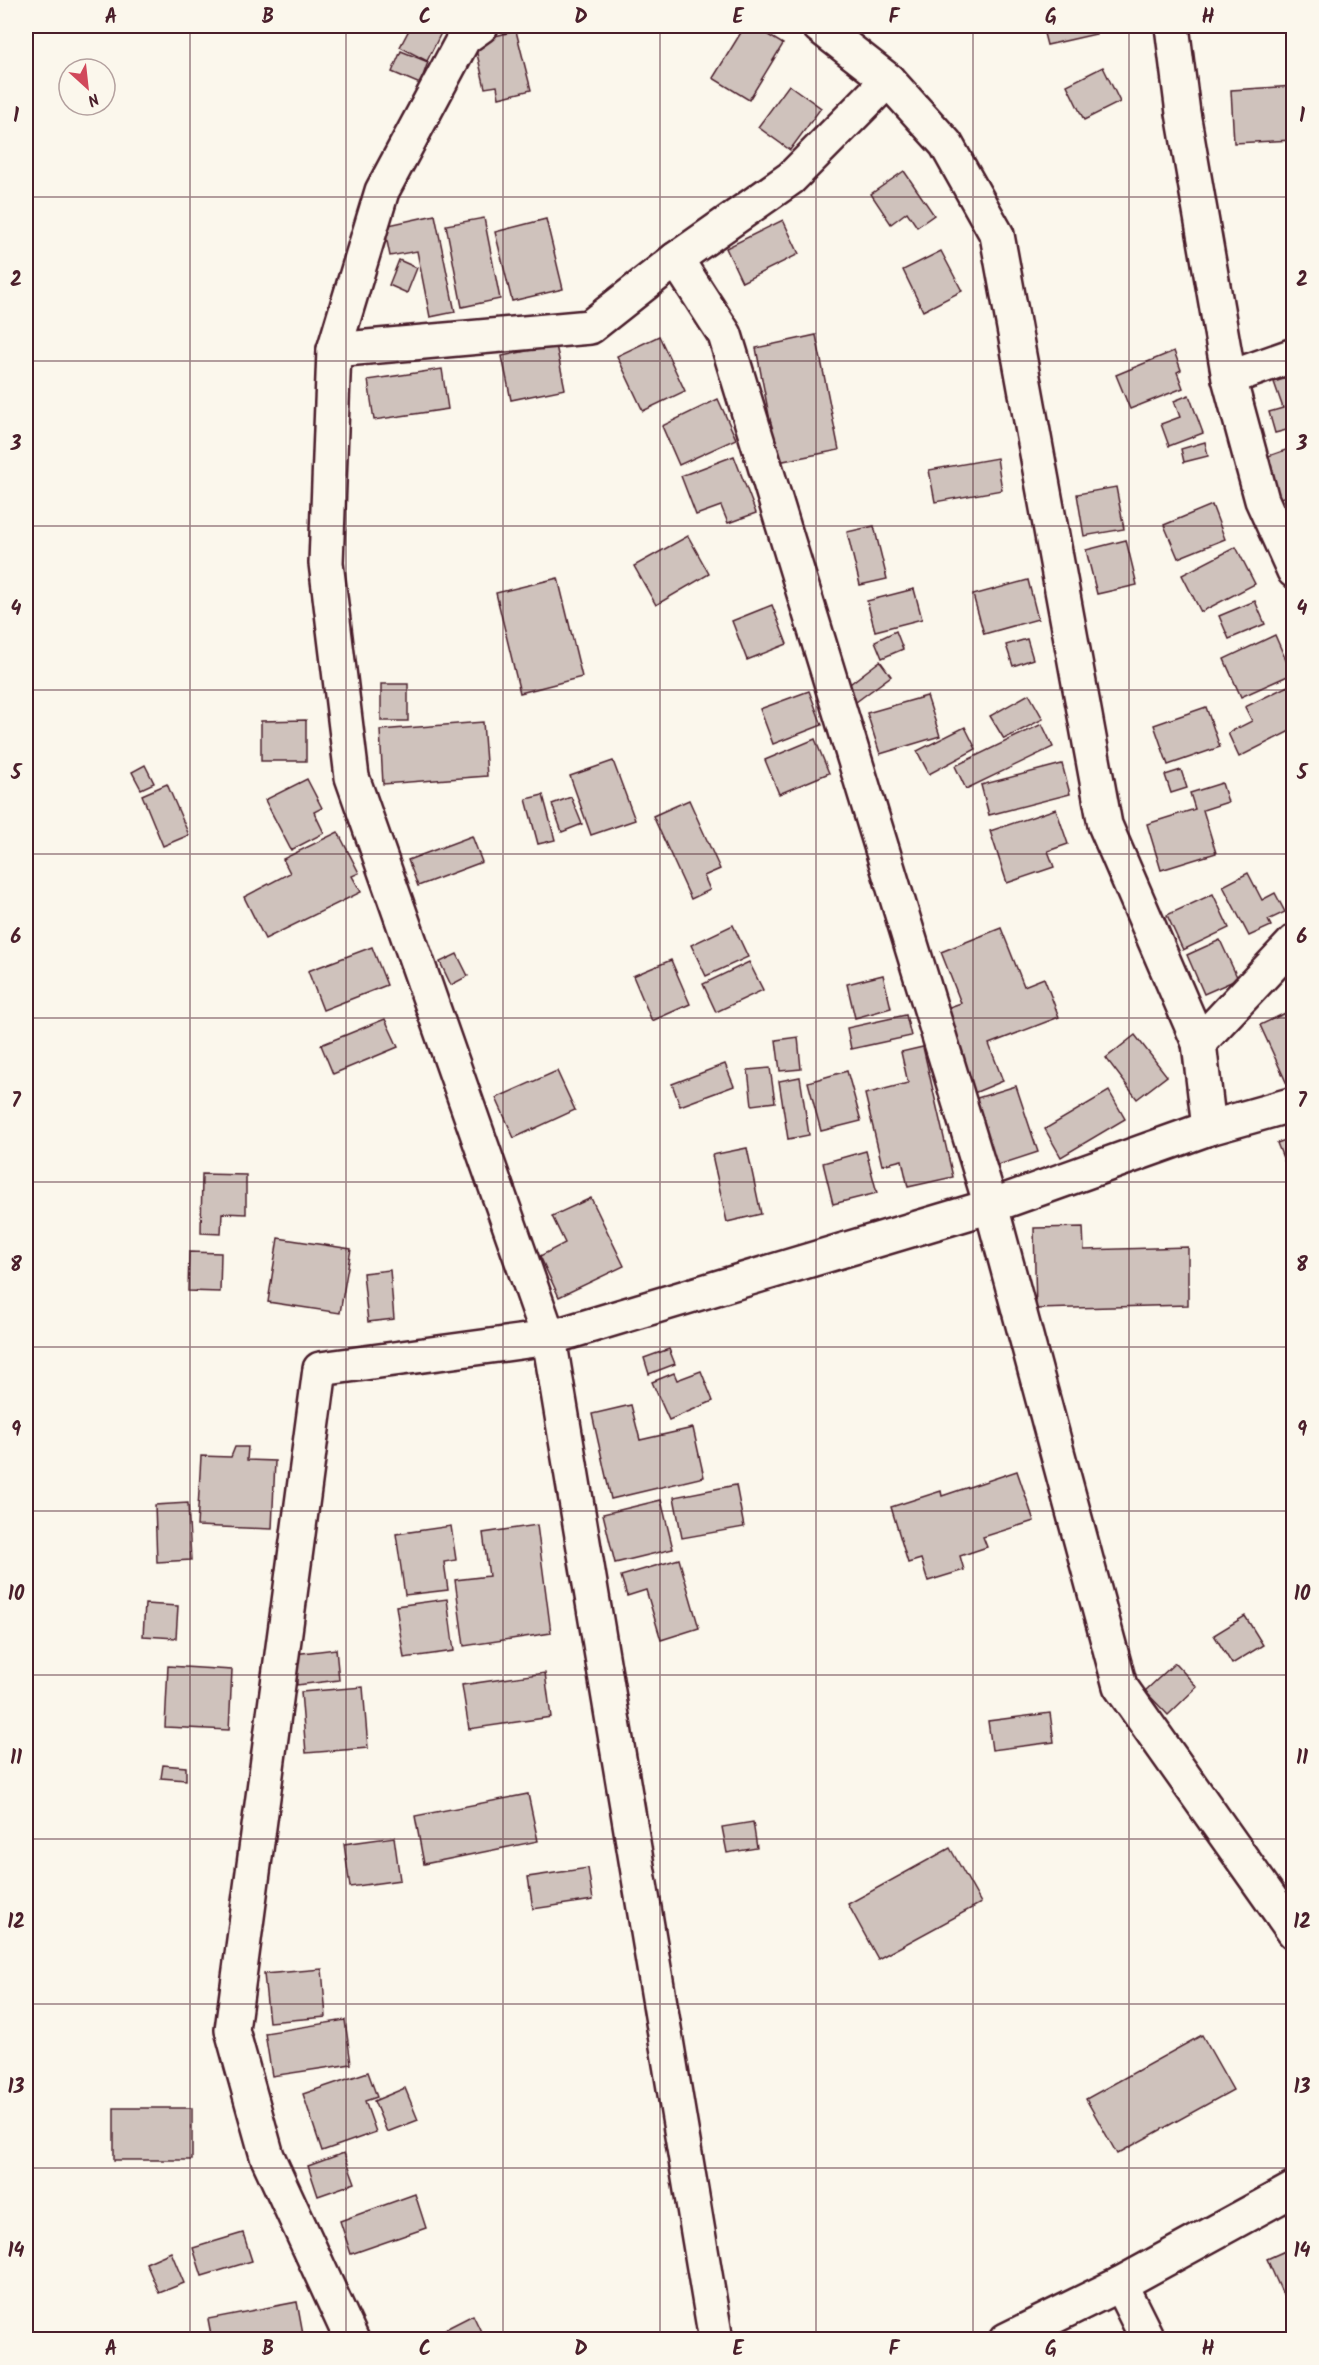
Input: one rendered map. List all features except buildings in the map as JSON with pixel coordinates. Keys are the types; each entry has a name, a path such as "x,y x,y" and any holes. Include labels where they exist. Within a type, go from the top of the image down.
{"street":[{"path":"481,26 464,39 382,191 334,350 326,563 352,777 549,1338 716,2340"},
{"path":"819,26 888,80 946,144 997,235 1105,825 1199,1043 1209,1128"},
{"path":"1172,26 1183,113 1229,378 1262,500 1293,571"},
{"path":"334,350 590,327 676,259 791,178 888,80"},
{"path":"676,259 725,335 991,1206 1120,1686 1293,1932"},
{"path":"1229,378 1293,355"},
{"path":"1199,1043 1293,942"},
{"path":"352,2340 267,2156 232,2030 320,1369 549,1338 991,1206 1209,1128 1293,1104"},
{"path":"1006,2340 1120,2284 1293,2189"},
{"path":"1120,2284 1148,2340"}]}
